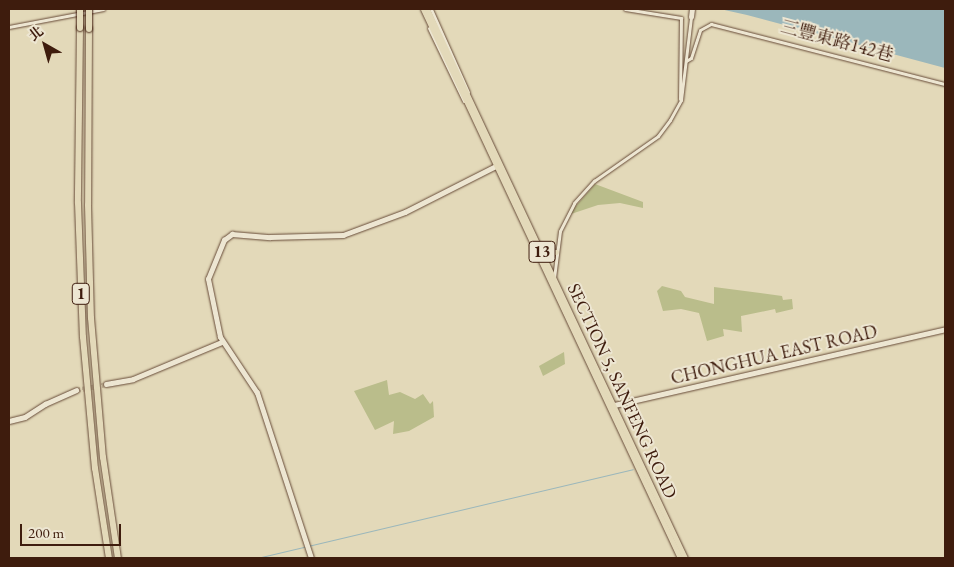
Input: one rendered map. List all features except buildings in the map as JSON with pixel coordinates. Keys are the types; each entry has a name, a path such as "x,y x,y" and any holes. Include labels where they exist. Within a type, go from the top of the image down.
{"highway":[{"name":"1","path":"80,9 78,204 83,337 95,468 109,558"},
{"name":"1","path":"90,9 88,205 92,327 103,457 118,558"}],"main road":[{"name":"13","path":"422,9 467,101"},
{"name":"13","path":"429,9 467,101"},
{"name":"SECTION 5, SANFENG ROAD","path":"467,101 496,166 553,278"},
{"name":"SECTION 5, SANFENG ROAD","path":"496,166 542,251 610,406 680,558"},
{"path":"542,251 556,252"},
{"name":"SECTION 5, SANFENG ROAD","path":"610,406 685,558"}],"street":[{"path":"9,27 103,9"},
{"path":"625,9 681,18 681,100"},
{"path":"553,278 556,252 567,214 581,194 658,136 681,100 692,9"},
{"name":"三豐東路142巷","path":"686,62 691,58 700,30 711,24 945,84"},
{"path":"311,558 257,393 240,364 222,342 208,279 228,235 343,235 406,212 496,166"},
{"name":"CHONGHUA EAST ROAD","path":"610,406 945,329"},
{"path":"106,384 133,379 222,342"},
{"path":"9,421 25,417 76,390"}],"green space":[{"path":"595,184 643,202 643,208 620,203 598,205 568,215"},
{"path":"662,286 681,291 685,297 714,304 714,287 782,296 783,300 792,299 793,309 776,313 775,309 741,316 742,332 723,329 724,336 707,341 699,313 681,309 663,311 657,291"},
{"path":"564,352 565,364 543,376 539,366"},
{"path":"387,380 389,395 400,392 415,399 423,394 430,404 433,401 434,417 409,431 393,434 394,421 375,430 354,391"}],"water":[{"path":"720,9 945,9 945,68 747,15"}],"waterway":[{"path":"257,558 633,469"}],"tunnel":[{"path":"76,390 106,384"}]}
